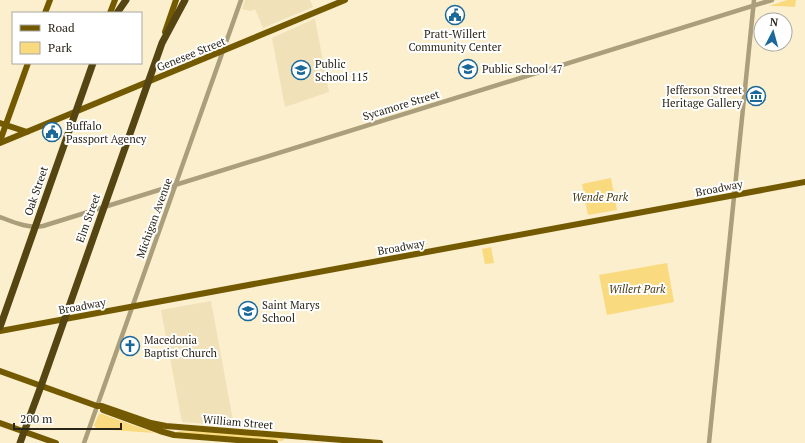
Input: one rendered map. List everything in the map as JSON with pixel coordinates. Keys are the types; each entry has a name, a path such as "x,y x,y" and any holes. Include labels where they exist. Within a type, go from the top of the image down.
{"highway":[{"path":"118,12 126,0"},
{"path":"162,43 185,0"},
{"name":"Elm Street","path":"20,443 162,43"},
{"name":"Oak Street","path":"0,327 93,64"}],"main road":[{"path":"45,12 50,0"},
{"path":"110,12 115,0"},
{"name":"Elm Street","path":"162,43 176,0"},
{"name":"Genesee Street","path":"0,142 147,83 345,0"},
{"path":"0,142 3,124 28,64"},
{"path":"3,124 27,132"},
{"name":"Broadway","path":"0,331 805,182"},
{"name":"William Street","path":"0,371 97,406 102,406 151,423 166,426 380,443"},
{"name":"William Street","path":"97,406 101,410 174,435 275,443"},
{"path":"0,423 56,443"},
{"path":"290,443 292,436"}],"street":[{"name":"Michigan Avenue","path":"84,443 241,0"},
{"name":"Sycamore Street","path":"35,227 104,207 754,3 772,0"},
{"path":"709,443 733,195 754,3"},
{"path":"0,217 35,227"}],"shaded area":[{"path":"245,0 310,0 313,7 263,28 255,9 251,11 242,9"},
{"name":"Public School 115","path":"314,19 329,92 285,107 272,38"},
{"path":"211,301 234,426 182,422 161,310"}],"green space":[{"path":"787,0 796,0 795,7 769,6"},
{"name":"Wende Park","path":"611,178 617,210 588,215 582,184"},
{"path":"491,247 494,263 485,264 482,249"},
{"name":"Willert Park","path":"667,263 674,302 607,315 599,275"},
{"path":"99,414 155,433 97,429 94,425"},
{"path":"178,431 223,432 284,439 282,441 178,433"}],"place":[{"name":"Pratt-Willert Community Center","path":"455,15"},
{"name":"Public School 47","path":"468,69"},
{"name":"Public School 115","path":"301,70"},
{"name":"Jefferson Street Heritage Gallery","path":"756,96"},
{"name":"Buffalo Passport Agency","path":"52,132"},
{"name":"Saint Marys School","path":"248,311"},
{"name":"Macedonia Baptist Church","path":"130,346"}]}
